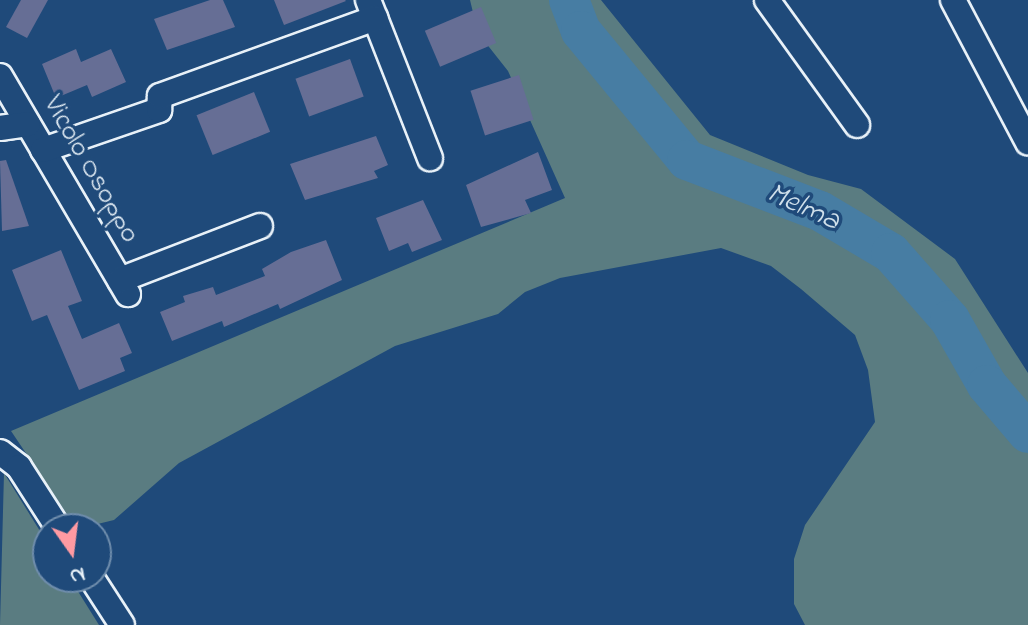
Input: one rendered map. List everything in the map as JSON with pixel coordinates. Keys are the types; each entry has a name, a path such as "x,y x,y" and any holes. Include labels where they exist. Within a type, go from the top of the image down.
{"street":[{"path":"767,0 829,95 857,125"},
{"path":"953,0 1028,142"},
{"path":"43,150 159,110 160,96 372,9 430,158"},
{"name":"Vicolo Osoppo","path":"0,76 124,287 260,226"},
{"path":"0,128 28,124"},
{"path":"0,452 19,467 49,513"},
{"path":"101,593 122,625"}],"green space":[{"path":"470,0 601,0 710,135 808,175 861,189 955,259 1028,373 1028,625 805,625 794,604 794,559 805,525 875,422 868,370 855,335 801,289 771,266 721,248 560,278 525,292 498,314 395,346 179,463 114,520 112,513 66,513 11,431 565,198 508,71 478,33"},
{"path":"4,473 32,518 32,593 79,593 99,625 0,625"}],"building":[{"path":"21,0 48,0 27,38 6,27"},
{"path":"210,0 223,0 235,27 167,50 154,19"},
{"path":"274,0 345,0 346,1 284,25"},
{"path":"481,7 496,43 440,67 425,31"},
{"path":"76,49 81,62 111,49 126,82 92,97 87,85 56,98 42,64"},
{"path":"350,59 364,97 309,116 295,79"},
{"path":"519,75 534,120 485,135 470,91"},
{"path":"254,92 270,132 213,155 197,115"},
{"path":"376,136 388,165 374,171 378,178 305,200 290,164"},
{"path":"538,152 552,190 525,200 531,213 481,227 466,185"},
{"path":"6,160 29,226 2,231 0,161"},
{"path":"423,200 442,240 412,252 408,243 389,251 376,218"},
{"path":"326,240 342,280 280,309 278,304 224,327 222,321 172,341 160,312 185,302 183,296 213,287 216,295 265,276 262,269 291,252"},
{"path":"61,250 82,301 68,306 82,339 119,323 132,353 120,358 125,371 79,390 47,315 32,321 12,270"}],"waterway":[{"name":"Melma","path":"569,0 581,31 687,160 820,211 891,253 950,320 987,385 1028,433"}]}
